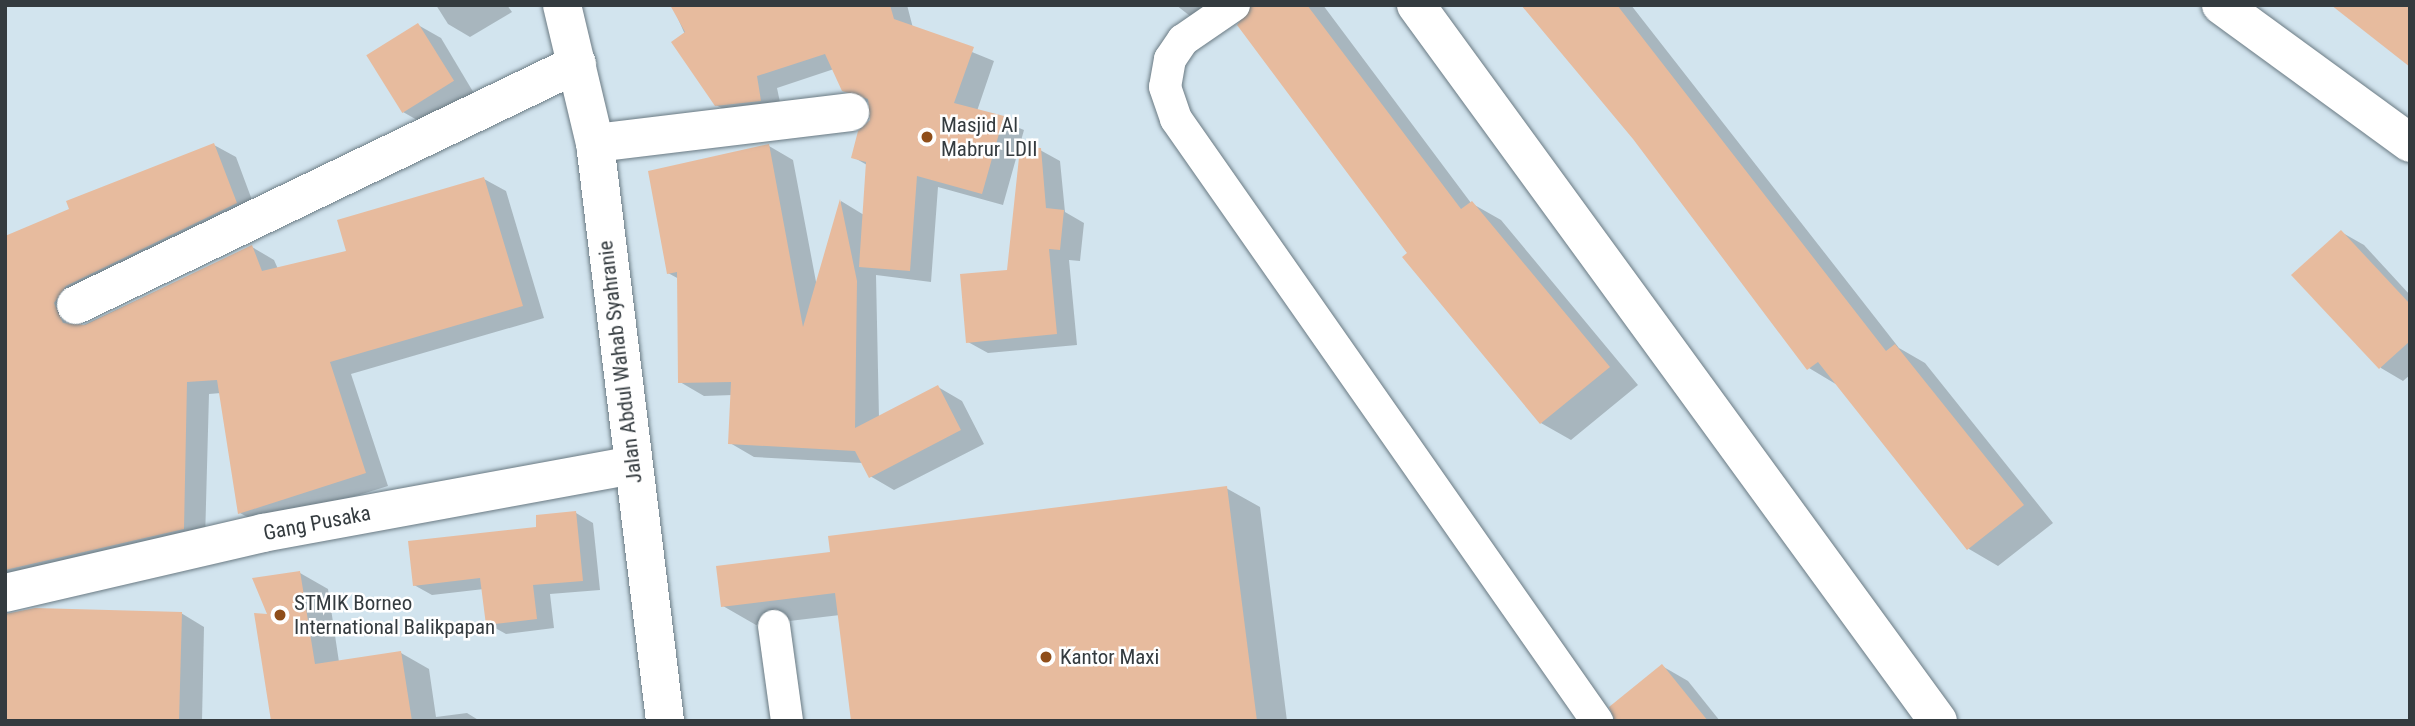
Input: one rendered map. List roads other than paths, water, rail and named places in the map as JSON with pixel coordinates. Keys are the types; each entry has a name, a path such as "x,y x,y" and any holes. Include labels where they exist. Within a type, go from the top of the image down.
{"street":[{"name":"Jalan Abdul Wahab Syahranie","path":"562,5 595,143 665,721"},
{"path":"1416,5 1938,721"},
{"path":"2221,5 2410,143"},
{"path":"76,305 577,64"},
{"path":"595,143 850,112"},
{"name":"Gang Pusaka","path":"5,593 263,533 632,465"}],"lane":[{"path":"1234,5 1183,40 1170,59 1165,87 1175,119 1597,721"},
{"path":"774,626 787,721"}],"place":[{"name":"Masjid Al Mabrur LDII","path":"927,137"},
{"name":"STMIK Borneo International Balikpapan","path":"280,615"},
{"name":"Kantor Maxi","path":"1046,657"}]}
